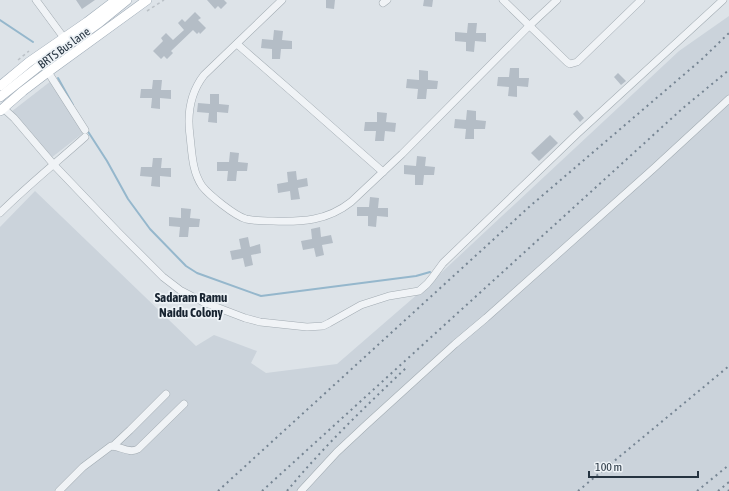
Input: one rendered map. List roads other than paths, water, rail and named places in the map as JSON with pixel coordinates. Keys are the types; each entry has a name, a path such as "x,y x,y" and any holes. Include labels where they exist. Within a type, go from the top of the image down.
{"main road":[{"path":"0,86 29,62 116,0"},
{"name":"BRTS Bus lane","path":"0,97 127,0"},
{"path":"2,109 48,72 147,0"}],"street":[{"path":"36,0 64,38"},
{"path":"282,0 204,75 198,83 191,103 189,125 194,166 201,184 207,192 237,214 245,218 255,220 300,222 334,213 344,208 351,202 433,124 529,26 557,0"},
{"path":"503,0 570,64 577,62 641,0"},
{"path":"2,109 14,118 54,165 163,277 180,290 203,302 260,322 323,326 361,305 389,296 419,291 427,284 443,263 578,134 723,0"},
{"path":"237,44 383,172"},
{"path":"0,213 24,190 54,165 85,134 48,72"},
{"path":"301,491 337,452 367,424 653,169 729,99"},
{"path":"59,491 83,467 109,447 113,446 166,394"},
{"path":"113,446 134,451 184,404"}],"waterway":[{"path":"0,20 33,42"},
{"path":"58,78 73,105"},
{"path":"87,130 107,161 128,199 150,229 186,266 197,273 261,296 416,276 430,272"}],"railway":[{"path":"218,491 529,207 701,60 729,33"},
{"path":"262,491 683,108 729,70"},
{"path":"287,491 330,442 408,366"},
{"path":"578,491 729,366"},
{"path":"697,491 729,465"},
{"path":"718,491 729,482"}],"district":[{"name":"Sadaram Ramu Naidu Colony","path":"191,304"}]}
